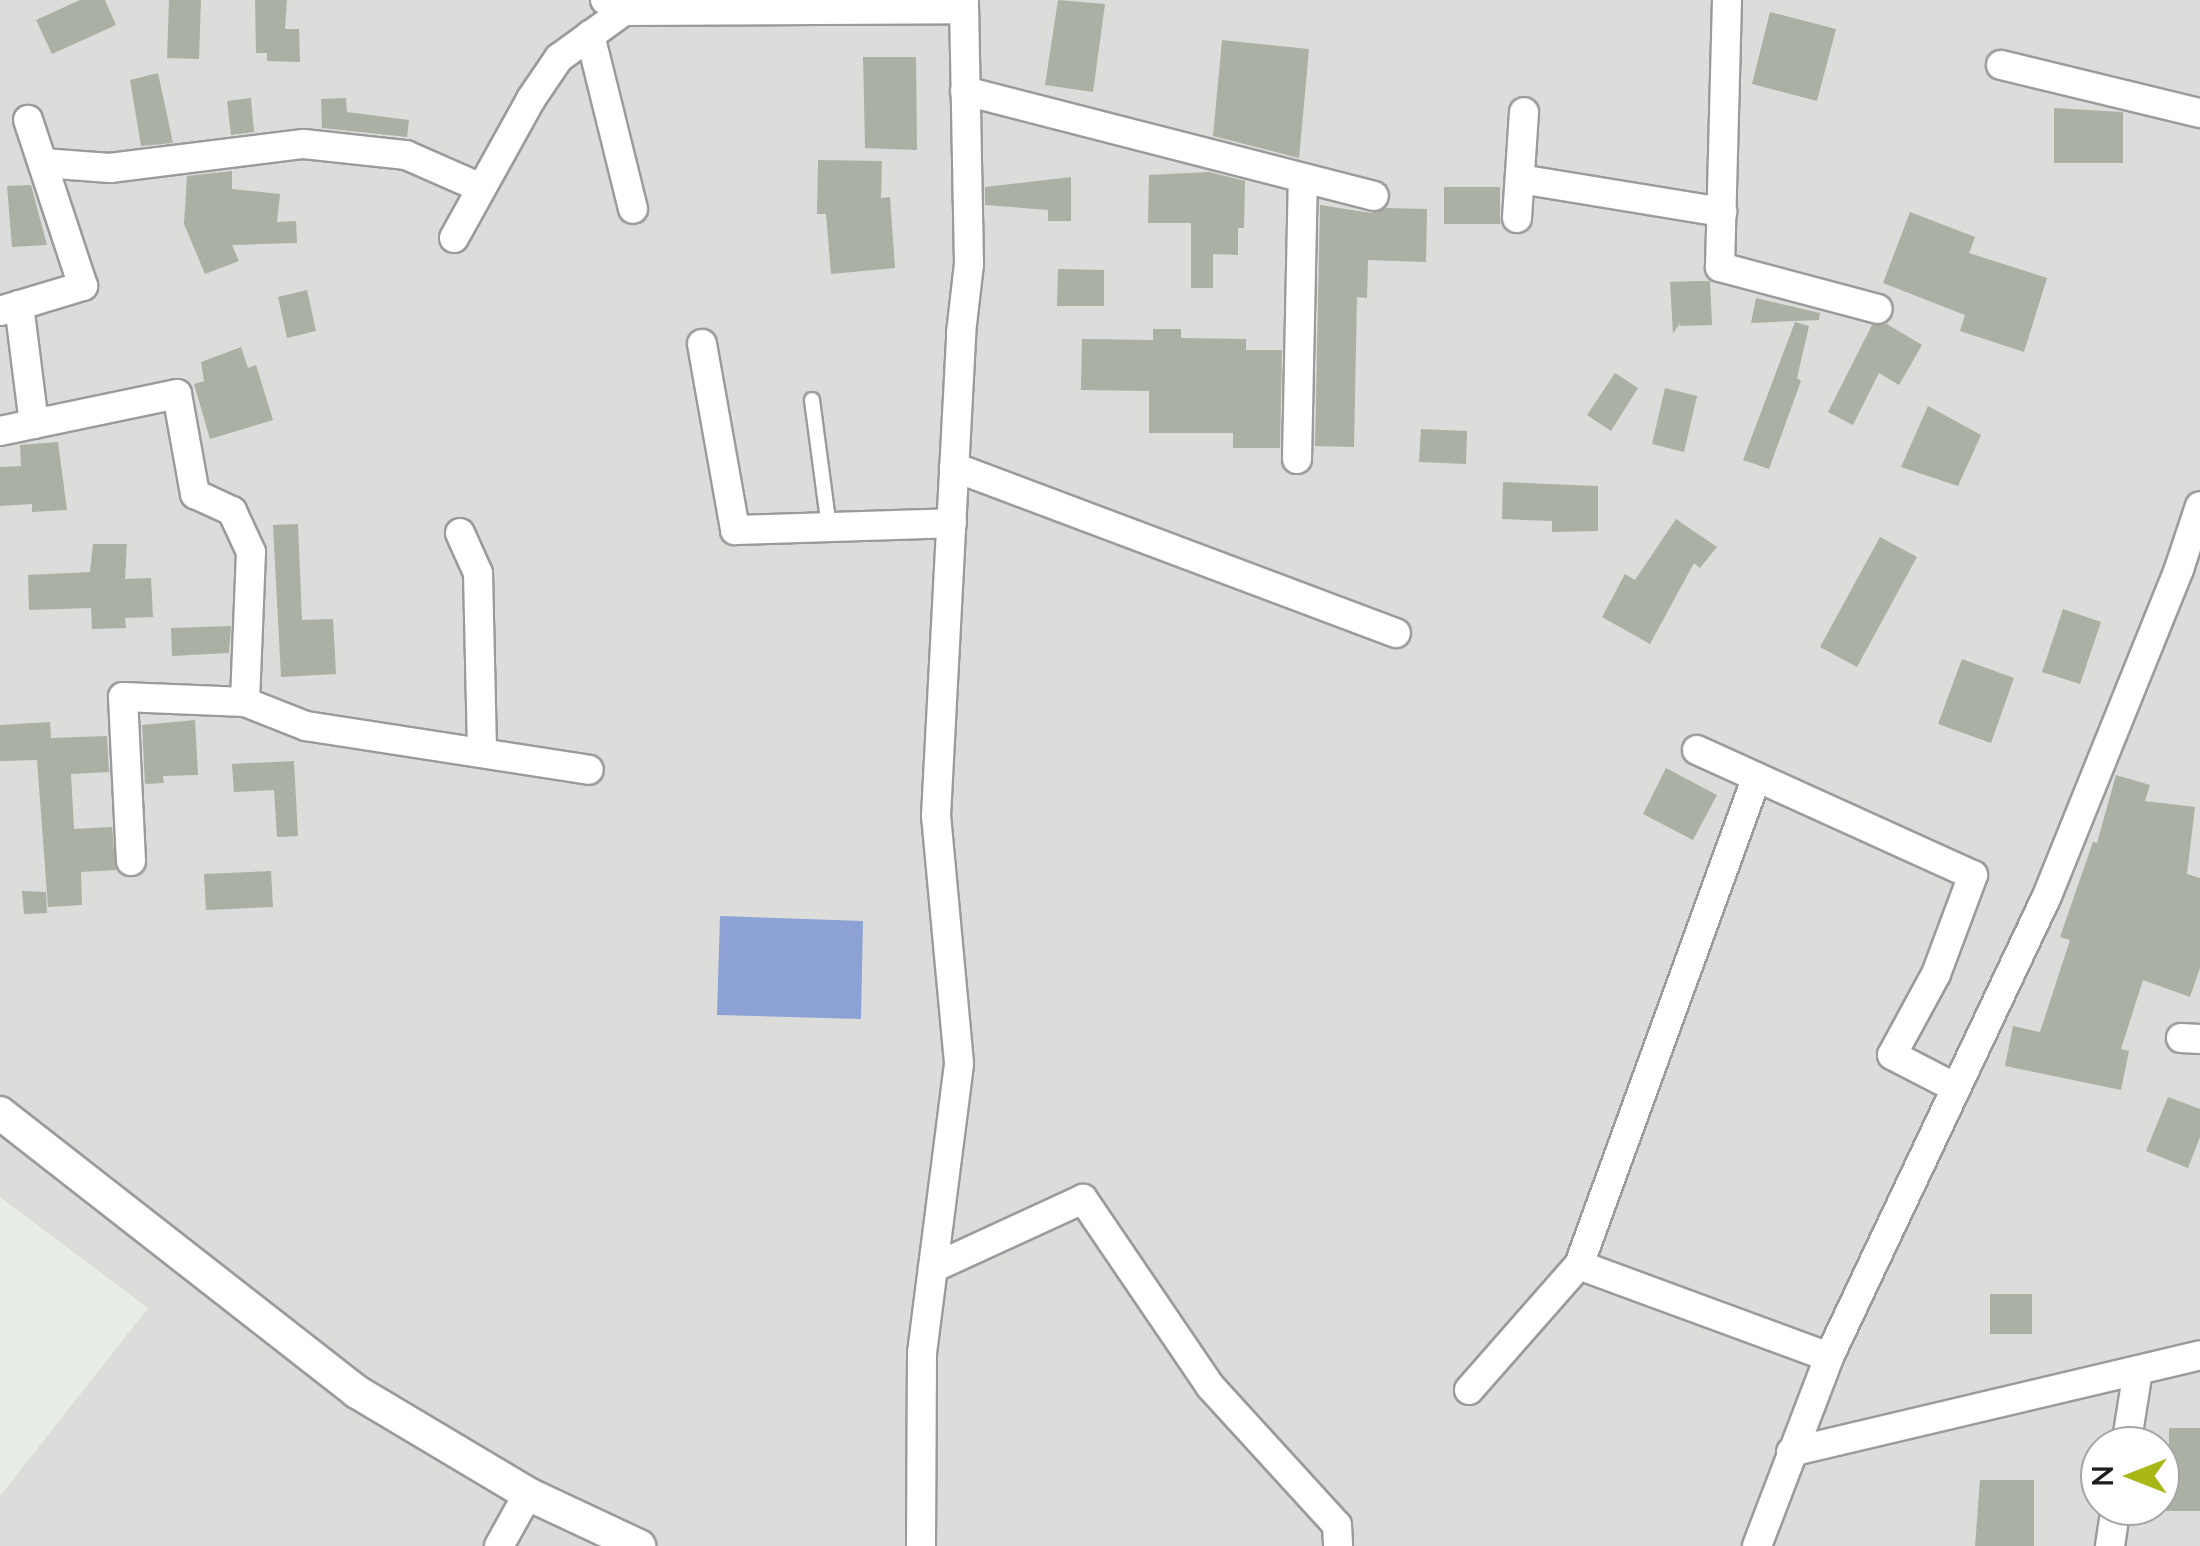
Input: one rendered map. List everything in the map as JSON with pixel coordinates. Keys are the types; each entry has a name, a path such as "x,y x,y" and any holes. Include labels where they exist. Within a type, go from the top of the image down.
{"street":[{"path":"1727,0 1720,267 1878,309"},
{"path":"454,238 559,58 590,36 614,5 963,4 970,264 961,333 936,816 959,1062 922,1352 921,1546"},
{"path":"590,36 633,209"},
{"path":"2001,65 2200,113"},
{"path":"965,91 1374,196"},
{"path":"1517,218 1524,112"},
{"path":"28,120 83,286 9,308 34,424"},
{"path":"42,163 110,168 304,144 406,155 481,188"},
{"path":"1297,459 1303,178"},
{"path":"1520,179 1722,212"},
{"path":"702,344 735,530 952,523"},
{"path":"0,432 176,394 196,494 232,512 251,552 245,702"},
{"path":"954,467 1396,633"},
{"path":"1756,1546 1828,1357 2047,896 2190,570 2200,506"},
{"path":"460,534 478,573 482,753"},
{"path":"131,861 123,697 245,702 306,726 590,770"},
{"path":"1698,750 1973,876 1936,974 1892,1055 1956,1088"},
{"path":"1470,1390 1579,1265 1756,779"},
{"path":"0,1113 357,1392 528,1494 638,1546"},
{"path":"933,1268 1083,1199 1210,1386 1337,1524 1338,1546"},
{"path":"1579,1265 1828,1357"},
{"path":"1791,1452 2200,1355"},
{"path":"2129,1426 2138,1370"},
{"path":"499,1546 528,1494"}],"lane":[{"path":"812,400 828,526"}],"shaded area":[{"path":"0,0 2200,0 2200,1546 0,1546 0,1496 148,1308 0,1197"},
{"path":"720,916 863,921 861,1019 717,1015"}],"building":[{"path":"80,0 105,0 116,25 52,54 36,20"},
{"path":"169,0 201,0 199,59 167,58"},
{"path":"255,0 287,0 285,29 299,29 300,62 267,61 267,53 256,53"},
{"path":"1058,0 1105,4 1093,92 1045,85"},
{"path":"1770,12 1836,29 1817,101 1752,84"},
{"path":"1222,40 1309,49 1299,158 1213,136"},
{"path":"863,57 916,57 917,150 865,148"},
{"path":"158,73 173,143 141,146 130,80"},
{"path":"251,98 254,132 231,135 227,101"},
{"path":"346,98 347,112 409,120 407,137 322,128 321,99"},
{"path":"2054,108 2123,112 2123,163 2054,163"},
{"path":"818,160 882,161 881,198 890,197 895,268 831,274 826,214 817,214"},
{"path":"232,171 232,189 280,194 277,222 296,221 297,243 232,245 239,261 205,274 184,224 187,176"},
{"path":"1209,172 1245,181 1244,228 1238,228 1238,255 1213,254 1213,288 1191,288 1191,223 1148,223 1149,175"},
{"path":"1071,177 1071,221 1048,221 1048,210 985,205 985,187"},
{"path":"31,185 47,245 12,247 7,186"},
{"path":"1444,187 1500,187 1500,224 1444,224"},
{"path":"1320,205 1371,213 1386,208 1427,209 1426,262 1368,260 1367,298 1357,297 1354,447 1315,446"},
{"path":"1910,212 1975,237 1969,253 2047,278 2024,352 1960,331 1965,315 1883,283"},
{"path":"1058,269 1104,270 1104,306 1057,306"},
{"path":"1710,281 1712,325 1679,326 1681,321 1673,334 1670,282"},
{"path":"307,290 316,331 287,338 278,297"},
{"path":"1756,298 1820,313 1819,320 1751,323"},
{"path":"1795,322 1809,326 1797,378 1801,381 1769,469 1743,460"},
{"path":"1887,324 1922,345 1899,385 1879,373 1853,425 1828,412 1872,325"},
{"path":"1153,329 1181,329 1181,338 1246,339 1246,350 1282,350 1280,448 1233,448 1233,433 1149,433 1149,391 1081,390 1082,339 1153,340"},
{"path":"241,347 248,368 256,365 273,420 210,439 194,384 204,381 201,362"},
{"path":"1615,373 1638,388 1611,431 1587,415"},
{"path":"1665,388 1697,396 1684,452 1652,444"},
{"path":"1928,406 1981,435 1958,486 1901,467"},
{"path":"1421,429 1467,431 1466,464 1419,462"},
{"path":"58,442 67,510 32,512 32,504 0,506 0,467 21,466 20,445"},
{"path":"1503,482 1598,486 1598,531 1552,532 1552,521 1502,519"},
{"path":"1676,519 1717,547 1700,568 1694,563 1650,644 1602,617 1625,574 1635,580"},
{"path":"298,524 302,620 333,619 336,674 281,677 273,525"},
{"path":"1880,537 1917,557 1857,667 1820,647"},
{"path":"93,544 127,544 125,579 151,578 153,617 125,618 126,628 92,629 91,608 29,610 28,575 90,572"},
{"path":"2063,609 2101,622 2080,684 2042,672"},
{"path":"231,626 229,653 172,656 171,628"},
{"path":"1962,659 2014,678 1991,743 1938,724"},
{"path":"195,720 198,775 163,776 164,783 145,784 142,725"},
{"path":"50,722 51,738 107,736 109,772 71,774 74,829 112,827 116,870 81,872 82,905 48,907 37,760 0,761 0,725"},
{"path":"294,761 298,836 277,837 274,790 234,792 232,764"},
{"path":"1666,768 1717,795 1693,840 1643,814"},
{"path":"2116,775 2150,785 2145,801 2195,807 2187,874 2200,878 2200,968 2190,997 2143,980 2121,1049 2129,1051 2121,1090 2005,1066 2013,1026 2040,1032 2070,940 2060,937 2093,842 2097,843"},
{"path":"271,871 273,907 206,910 204,874"},
{"path":"22,891 46,892 47,913 24,914"},
{"path":"2168,1097 2200,1109 2200,1137 2188,1168 2146,1151"},
{"path":"1990,1294 2032,1294 2032,1334 1990,1334"},
{"path":"2180,1428 2200,1428 2200,1511 2180,1511"},
{"path":"1980,1480 2034,1480 2034,1546 1975,1546"}]}
